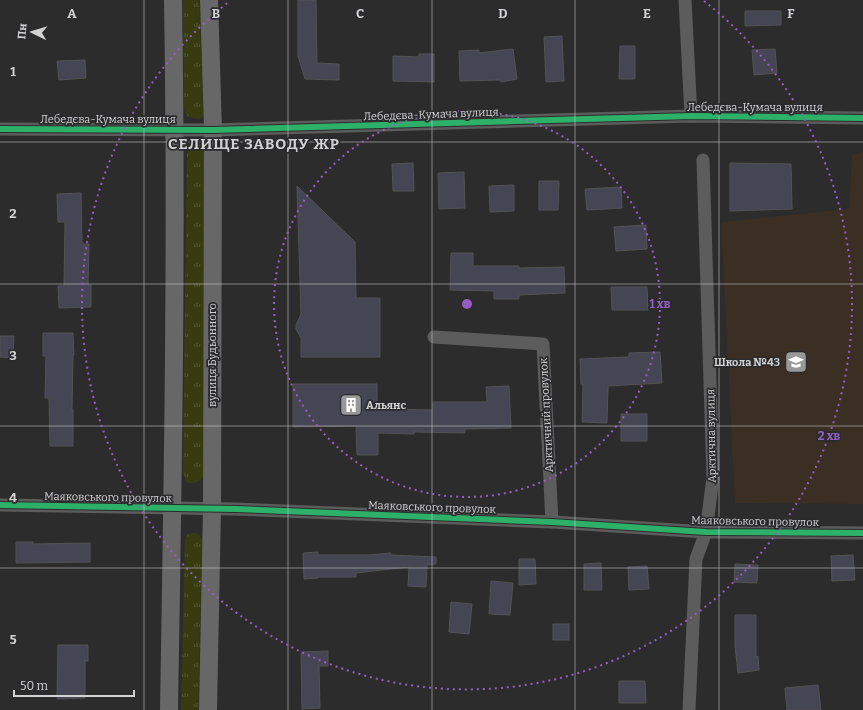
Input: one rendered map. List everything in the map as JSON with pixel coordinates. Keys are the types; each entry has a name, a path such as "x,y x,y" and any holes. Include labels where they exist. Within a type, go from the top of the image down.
{"main road":[{"path":"169,710 175,130 173,0"},
{"name":"вулиця Будьонного","path":"208,710 212,508 213,130 209,0"}],"street":[{"path":"684,0 691,116"},
{"name":"Лебедєва-Кумача вулиця","path":"0,129 213,130 691,116 863,118"},
{"name":"Арктична вулиця","path":"689,710 696,559 706,532 713,477 703,160"},
{"name":"Арктичний провулок","path":"434,337 543,344 552,522"},
{"name":"Маяковського провулок","path":"0,505 212,508 552,522 706,532 863,533"}],"shaded area":[{"name":"Школа №43","path":"863,151 863,504 735,503 721,222 849,209 852,155"}],"green space":[{"path":"183,0 199,0 203,115 200,119 188,117 184,110"},
{"path":"194,142 201,144 204,148 203,477 197,482 191,483 186,482 183,472 187,150"},
{"path":"188,534 199,534 202,540 198,710 181,710 185,539"}],"building":[{"path":"298,0 316,0 317,63 339,64 339,80 305,79 298,56"},
{"path":"745,11 781,11 781,25 745,26"},
{"path":"562,36 564,81 546,82 544,37"},
{"path":"620,46 635,46 635,79 619,79"},
{"path":"513,49 517,79 501,82 500,80 460,81 459,51 479,50 479,53"},
{"path":"775,49 777,73 754,75 752,50"},
{"path":"419,54 434,54 434,82 393,81 393,56 419,57"},
{"path":"85,60 86,78 59,80 57,61"},
{"path":"413,163 414,191 393,191 392,164"},
{"path":"730,163 791,164 792,209 730,211"},
{"path":"464,172 465,208 439,209 438,173"},
{"path":"539,181 559,181 558,210 539,210"},
{"path":"514,185 514,211 490,212 489,186"},
{"path":"297,186 355,242 356,298 380,298 380,357 301,357 301,338 296,329 296,325 301,314"},
{"path":"621,187 622,208 587,210 585,189"},
{"path":"81,193 82,244 89,244 88,285 91,285 91,307 59,308 58,286 64,286 65,222 58,222 57,194"},
{"path":"646,225 647,249 616,251 614,227"},
{"path":"451,253 473,253 473,266 519,266 519,268 564,267 565,293 519,295 519,299 494,299 494,291 450,290"},
{"path":"611,287 647,287 648,310 612,310"},
{"path":"43,333 73,333 73,446 50,446 49,398 45,398 46,356 43,356"},
{"path":"0,336 14,336 13,358 0,357"},
{"path":"660,352 662,383 608,386 607,423 582,422 583,384 581,384 580,359 629,357 629,353"},
{"path":"293,384 377,384 377,409 433,410 433,402 487,402 486,387 509,386 511,428 465,429 465,433 378,433 378,455 357,455 356,426 293,427"},
{"path":"621,414 647,414 647,441 621,441"},
{"path":"16,542 33,542 33,544 90,543 90,562 16,563"},
{"path":"318,552 318,555 369,555 391,553 391,555 436,557 436,564 427,565 426,587 408,586 409,567 356,573 356,577 318,577 304,579 303,553"},
{"path":"853,555 855,580 832,581 831,556"},
{"path":"519,559 535,559 536,584 519,585"},
{"path":"601,563 602,590 584,590 584,564"},
{"path":"735,564 758,565 757,583 734,582"},
{"path":"647,566 649,589 629,590 628,567"},
{"path":"491,581 513,583 510,615 489,614"},
{"path":"451,602 472,604 469,634 449,632"},
{"path":"735,615 756,615 756,657 758,656 759,670 738,673 735,646"},
{"path":"553,624 569,624 569,640 553,640"},
{"path":"58,645 88,645 88,661 85,661 85,698 57,699"},
{"path":"328,651 328,666 319,666 320,708 302,709 301,652"},
{"path":"619,681 645,681 646,703 619,703"},
{"path":"818,685 821,710 787,710 785,688"}],"cycle path":[{"path":"0,129 213,130 691,116 863,118"},
{"path":"0,505 236,509 552,522 706,532 863,533"}],"place":[{"name":"Школа №43","path":"796,362"},
{"name":"Альянс","path":"351,405"}],"district":[{"name":"СЕЛИЩЕ ЗАВОДУ ЖР","path":"254,144"}]}
